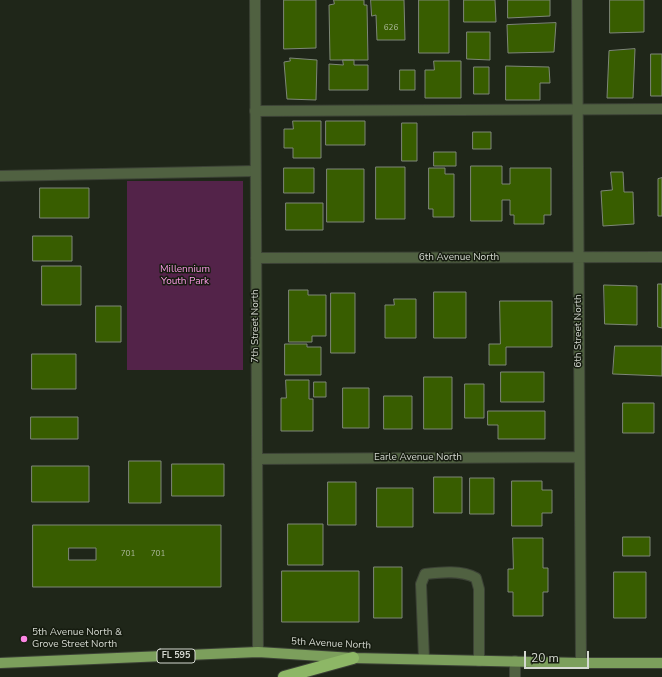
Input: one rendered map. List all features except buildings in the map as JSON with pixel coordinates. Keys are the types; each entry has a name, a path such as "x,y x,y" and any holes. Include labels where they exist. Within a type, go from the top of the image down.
{"highway":[{"path":"284,677 352,658"}],"main road":[{"name":"5th Avenue North","path":"0,663 258,652 352,658 581,663 662,662"}],"street":[{"name":"7th Street North","path":"255,0 258,652"},
{"name":"6th Street North","path":"577,0 581,663"},
{"path":"255,111 662,109"},
{"path":"0,176 256,171"},
{"name":"6th Avenue North","path":"256,258 662,257"},
{"name":"Earle Avenue North","path":"257,459 579,457"},
{"path":"424,659 421,584 425,574 435,572 468,574 476,578 479,589 479,660"},
{"path":"515,661 515,677"}],"green space":[{"name":"Millennium Youth Park","path":"127,181 243,181 243,370 127,370"}],"place":[{"name":"5th Avenue North & Grove Street North","path":"24,639"}]}
